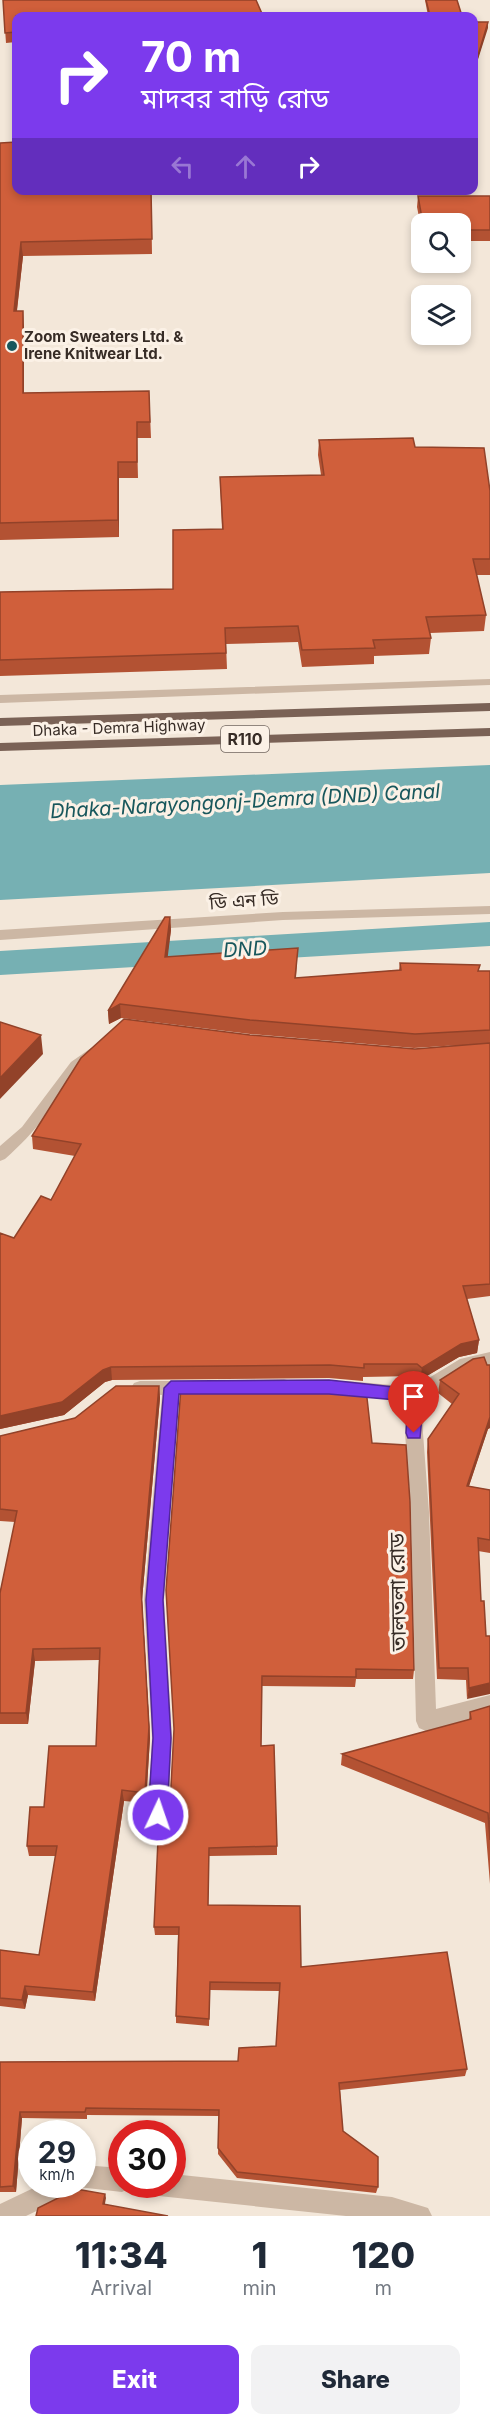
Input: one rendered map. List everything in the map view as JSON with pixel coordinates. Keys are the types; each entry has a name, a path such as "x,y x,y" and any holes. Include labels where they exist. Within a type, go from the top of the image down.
{"main road":[{"name":"Dhaka - Demra Highway","path":"0,722 490,707"},
{"name":"Dhaka - Demra Highway","path":"0,747 490,732"}],"street":[{"path":"0,699 490,682"},
{"name":"ডি এন ডি","path":"0,935 283,916 490,910"},
{"path":"0,1155 27,1131 76,1066 99,1046"},
{"path":"329,1387 416,1395 466,1364 490,1359"},
{"path":"122,1389 306,1387"},
{"path":"158,1815 162,1738 154,1600 171,1388"},
{"name":"তালতলা রোড","path":"416,1395 414,1433 420,1512 426,1721 490,1705"},
{"path":"186,2187 392,2209 420,2216"},
{"path":"0,2216 38,2198"}],"water":[{"name":"Dhaka-Narayongonj-Demra (DND) Canal","path":"490,765 490,873 0,900 0,785"}],"building":[{"path":"3,0 256,0 261,12 12,12 12,32 5,33"},
{"path":"426,0 457,0 461,12 429,12"},
{"path":"478,22 488,22 478,56"},
{"path":"12,142 12,195 151,195 152,239 21,242 14,311 23,311 23,393 149,391 150,422 137,422 137,462 118,462 118,520 0,523 0,143"},
{"path":"418,196 490,196 490,230 471,230 471,213 421,213"},
{"path":"413,438 415,447 484,448 490,491 490,559 473,559 486,615 426,617 431,638 373,640 375,648 302,650 298,626 225,628 226,653 0,660 0,592 173,589 173,530 223,529 220,477 324,475 319,440"},
{"path":"165,917 170,917 165,957 298,948 295,978 401,970 400,963 480,965 478,971 490,971 490,1030 415,1034 250,1020 120,1004 108,1011"},
{"path":"124,1019 250,1035 415,1049 490,1043 490,1284 463,1286 479,1340 461,1344 422,1368 417,1364 364,1364 364,1368 330,1365 111,1367 103,1370 62,1402 0,1416 0,1233 14,1238 41,1196 51,1200 81,1144 32,1136 81,1058"},
{"path":"0,1022 41,1035 0,1078"},
{"path":"484,1357 487,1365 490,1365 490,1417 467,1486 490,1490 490,1540 478,1538 481,1601 484,1601 486,1636 490,1636 490,1683 469,1688 468,1668 439,1668 428,1439 459,1394 440,1380 473,1359"},
{"path":"330,1385 366,1389 372,1443 406,1445 410,1502 414,1670 356,1669 356,1677 262,1676 261,1746 274,1745 277,1846 209,1848 208,1905 300,1906 301,1967 447,1952 467,2069 339,2083 343,2131 378,2157 378,2187 237,2172 218,2148 219,2110 86,2108 85,2112 20,2112 13,2186 0,2187 0,2062 238,2061 239,2048 276,2046 280,1983 210,1982 209,2019 176,2016 179,1927 154,1927 159,1818 166,1814 170,1806 174,1729 166,1590 181,1387"},
{"path":"116,1386 159,1386 141,1588 149,1727 145,1793 122,1790 93,1992 25,1986 22,2000 0,1998 0,1950 39,1955 57,1846 27,1846 30,1807 44,1807 49,1746 96,1746 100,1648 33,1649 26,1713 0,1713 0,1593 17,1511 0,1509 0,1436 75,1418"},
{"path":"490,1706 490,1840 488,1813 342,1754 471,1719 470,1712"},
{"path":"96,2192 105,2194 103,2204 168,2216 36,2216 38,2208 58,2198 96,2198"}],"waterway":[{"name":"DND","path":"0,963 490,934"}],"place":[{"name":"Zoom Sweaters Ltd. & Irene Knitwear Ltd.","path":"12,346"}],"route":[{"path":"158,1815 162,1738 154,1600 171,1388 329,1387 416,1395 414,1433"}]}
